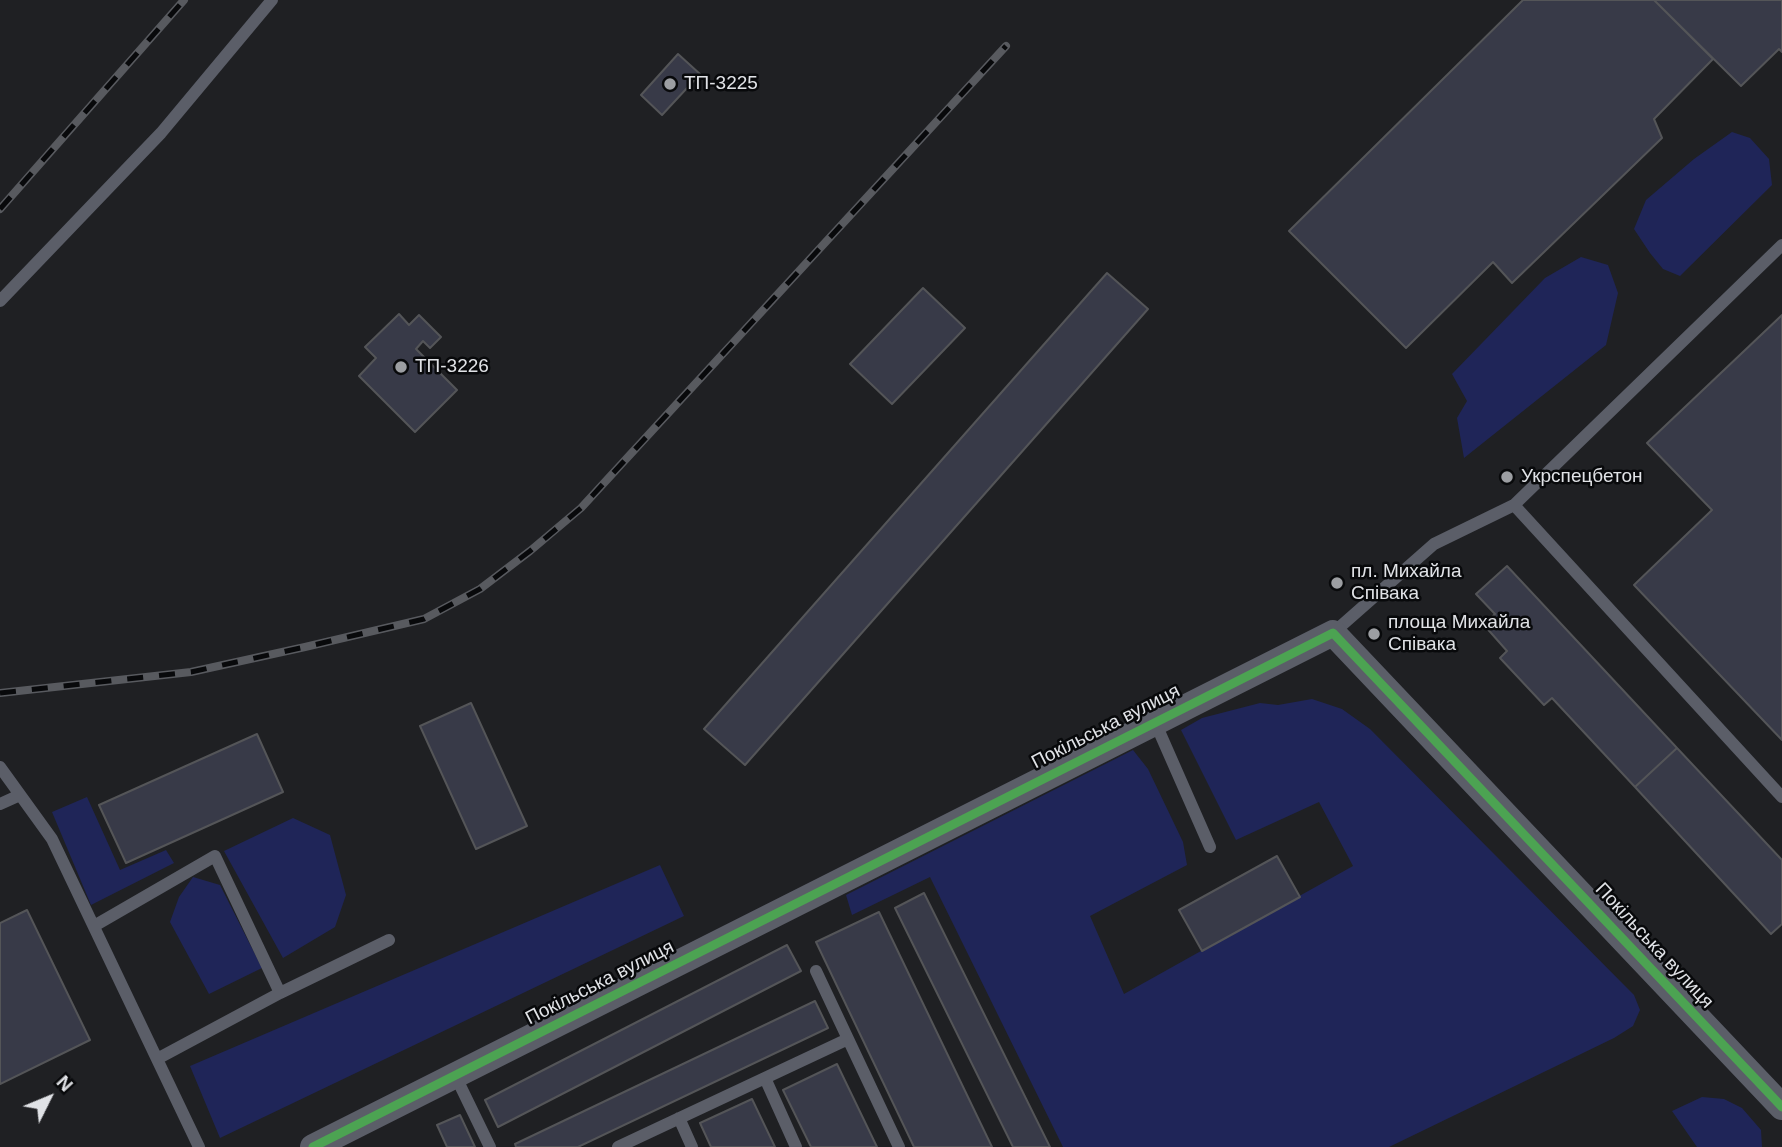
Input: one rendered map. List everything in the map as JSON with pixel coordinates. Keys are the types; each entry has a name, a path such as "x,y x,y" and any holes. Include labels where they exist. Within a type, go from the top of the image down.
{"street":[{"name":"Покільська вулиця","path":"313,1147 1333,633 1782,1107"}],"lane":[{"path":"0,301 161,133 272,0"},
{"path":"1333,633 1434,544 1514,505 1782,245"},
{"path":"1514,505 1782,797"},
{"path":"1155,722 1210,847"},
{"path":"0,767 52,839 199,1147"},
{"path":"0,804 20,795"},
{"path":"93,926 215,856 279,993"},
{"path":"157,1059 279,993 389,940"},
{"path":"816,971 899,1147"},
{"path":"618,1147 848,1039"},
{"path":"455,1075 490,1147"},
{"path":"765,1078 796,1147"},
{"path":"679,1118 692,1147"}],"shaded area":[{"path":"1732,132 1750,138 1769,159 1772,185 1680,276 1663,269 1634,229 1646,200 1694,159"},
{"path":"1581,257 1608,265 1618,293 1606,345 1464,458 1457,418 1467,401 1452,374 1545,278"},
{"path":"1312,699 1342,709 1370,729 1634,995 1640,1010 1633,1026 1614,1038 1389,1147 1063,1147 930,877 852,915 846,895 1133,750 1148,769 1183,842 1187,865 1090,916 1124,994 1353,866 1319,802 1236,840 1181,730 1202,718 1260,703 1278,705"},
{"path":"87,797 120,870 166,850 174,863 91,905 52,812"},
{"path":"293,818 330,835 346,895 335,927 283,958 224,851"},
{"path":"660,865 684,916 220,1138 190,1066"},
{"path":"193,877 220,885 262,968 209,994 170,922 179,897"},
{"path":"1702,1097 1724,1099 1742,1108 1761,1130 1762,1147 1697,1147 1672,1111"}],"building":[{"path":"1523,0 1654,0 1713,59 1654,119 1662,138 1512,283 1493,262 1406,348 1289,231"},
{"path":"1654,0 1782,0 1782,52 1779,49 1741,86"},
{"name":"ТП-3225","path":"678,54 700,74 662,115 641,95"},
{"path":"1107,273 1148,309 745,765 704,729"},
{"path":"923,288 965,328 892,404 850,364"},
{"name":"ТП-3226","path":"399,314 409,325 419,315 441,337 430,348 423,341 416,349 457,390 415,432 359,376 376,358 365,347"},
{"path":"1782,315 1782,740 1634,585 1712,510 1647,443"},
{"path":"1507,566 1677,748 1635,787 1552,698 1544,705 1500,658 1507,651 1484,625 1495,614 1476,594"},
{"path":"471,703 527,826 476,849 420,726"},
{"path":"257,734 283,792 126,863 99,805"},
{"path":"1677,748 1782,860 1782,924 1771,934 1635,787"},
{"path":"1277,856 1300,897 1202,951 1179,910"},
{"path":"924,893 1050,1147 1013,1147 895,908"},
{"path":"27,910 90,1040 0,1084 0,923"},
{"path":"879,912 992,1147 914,1147 816,942"},
{"path":"787,945 801,971 498,1127 485,1100"},
{"path":"815,1001 828,1028 578,1147 516,1147 515,1144"},
{"path":"837,1064 877,1147 811,1147 783,1090"},
{"path":"752,1099 775,1147 711,1147 700,1123"},
{"path":"460,1115 475,1147 447,1147 437,1125"}],"railway":[{"path":"0,209 184,0"},
{"path":"0,693 191,672 424,619 480,589 581,508 1006,46"}],"cycle path":[{"path":"313,1147 1333,633 1782,1107"}],"place":[{"name":"ТП-3225","path":"670,84"},
{"name":"ТП-3226","path":"401,367"},
{"name":"Укрспецбетон","path":"1507,477"},
{"name":"пл. Михайла Співака","path":"1337,583"},
{"name":"площа Михайла Співака","path":"1374,634"}]}
